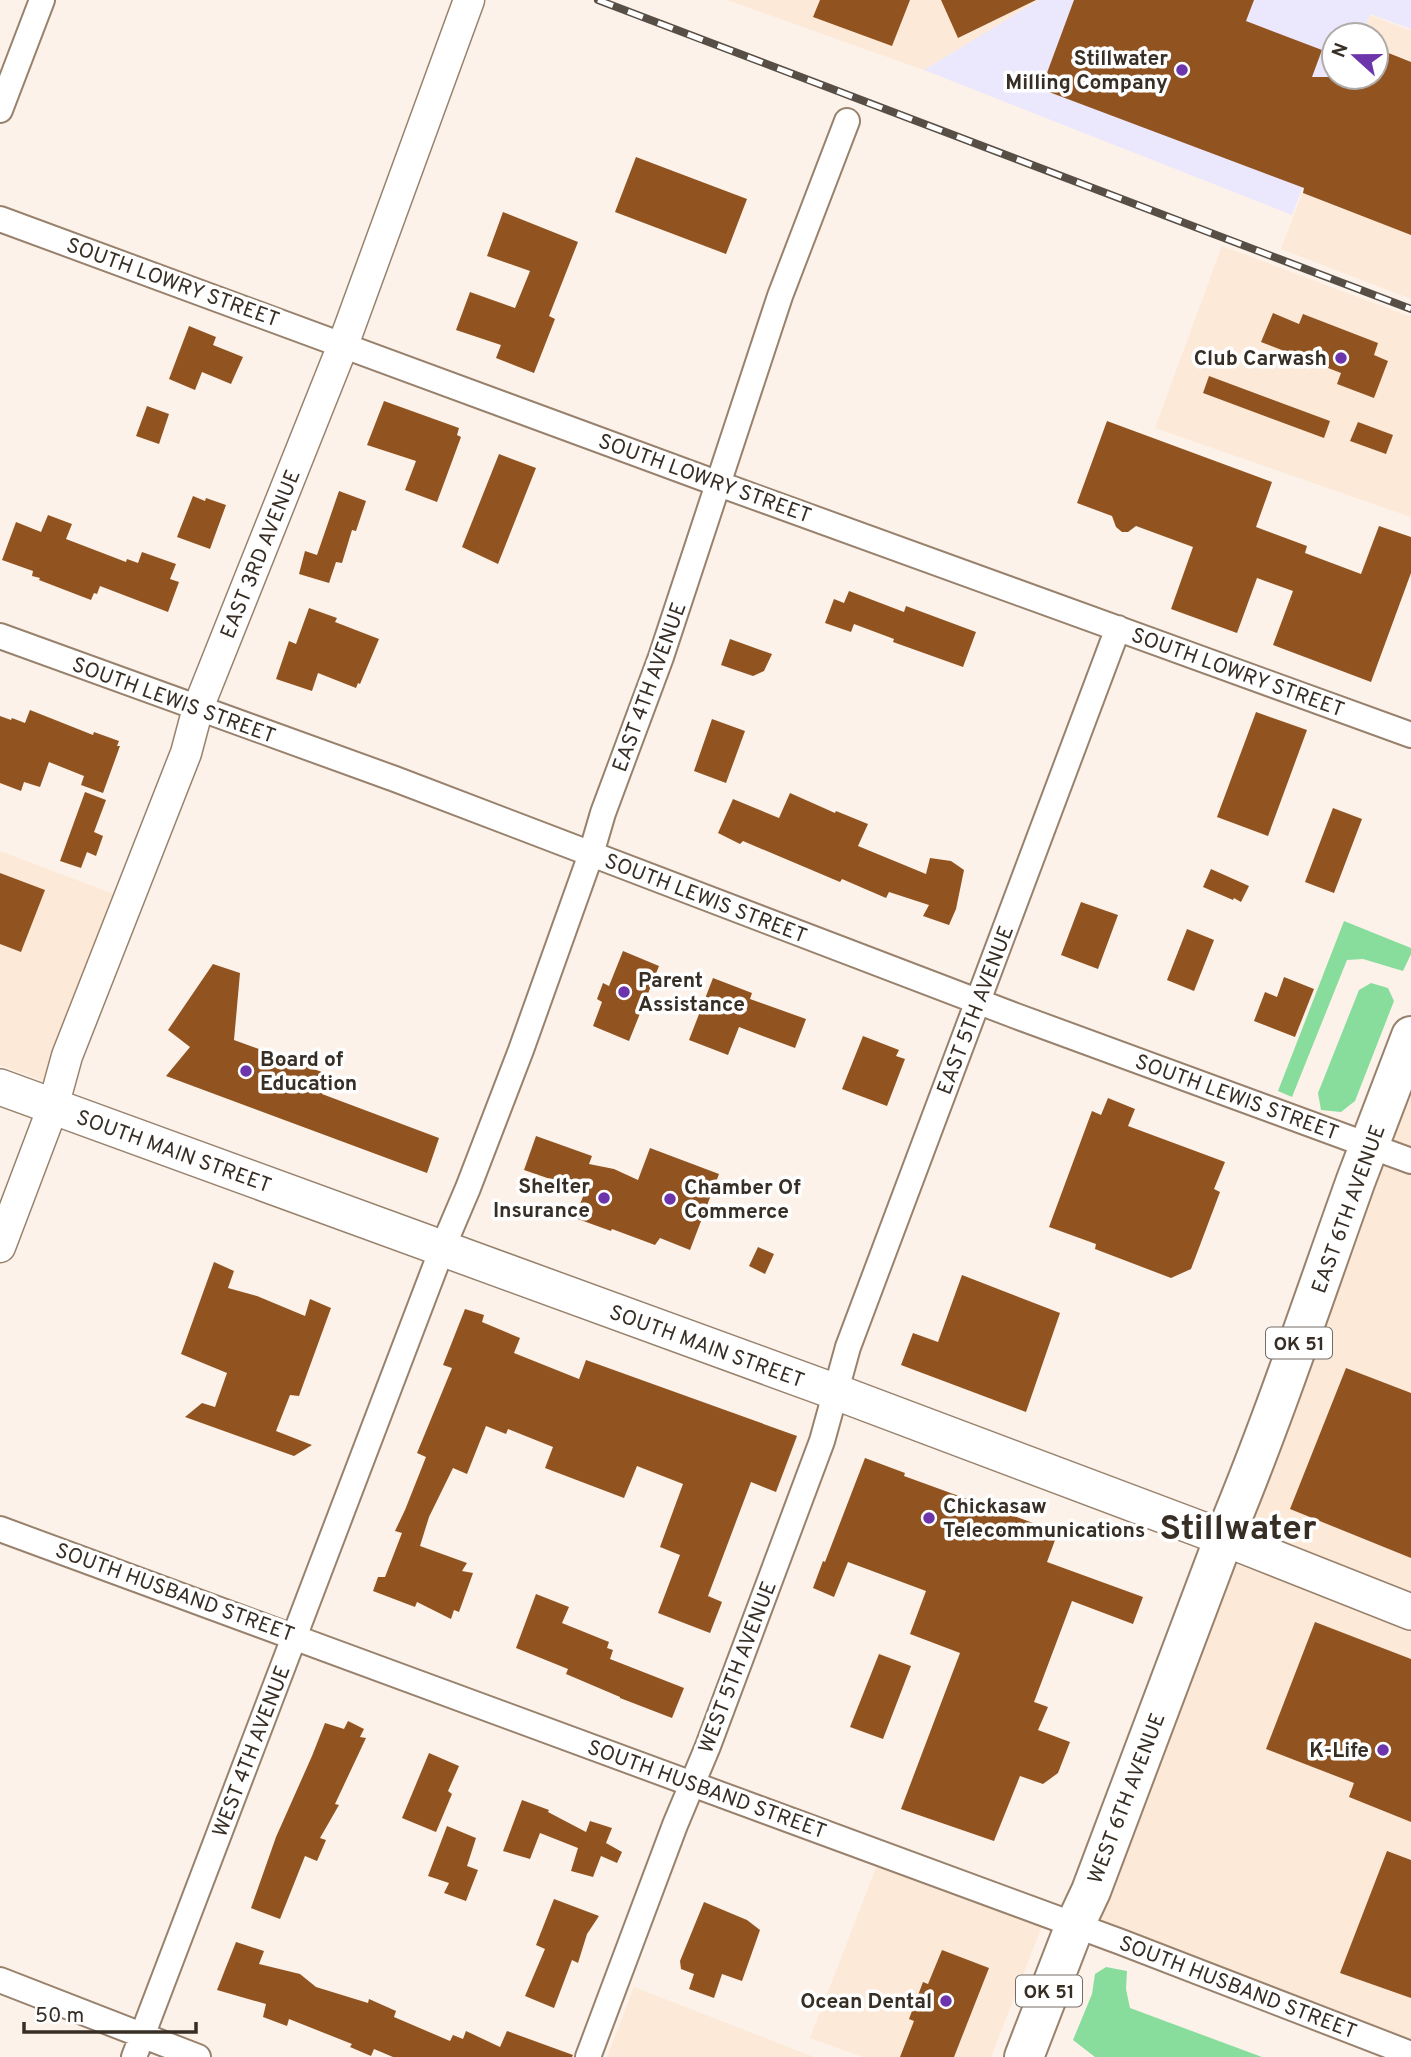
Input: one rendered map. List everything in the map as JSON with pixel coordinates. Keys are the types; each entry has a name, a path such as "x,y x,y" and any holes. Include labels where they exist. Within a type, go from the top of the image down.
{"highway":[{"name":"EAST 6TH AVENUE","path":"1224,1538 1299,1343 1411,1036"},
{"name":"WEST 6TH AVENUE","path":"1024,2057 1091,1891 1224,1538"}],"main road":[{"name":"SOUTH MAIN STREET","path":"0,1087 836,1392 1224,1538 1411,1612"}],"street":[{"path":"0,110 42,0"},
{"name":"EAST 3RD AVENUE","path":"0,1247 53,1107 67,1056 186,753 198,708 343,345 469,0"},
{"name":"EAST 4TH AVENUE","path":"442,1249 521,1050 591,855 603,813 661,657 780,296 847,121"},
{"name":"SOUTH LOWRY STREET","path":"0,219 1411,735"},
{"name":"EAST 5TH AVENUE","path":"836,1392 848,1347 1118,628"},
{"name":"SOUTH LEWIS STREET","path":"0,636 395,779 978,1002 1411,1161"},
{"name":"WEST 4TH AVENUE","path":"138,2047 442,1249"},
{"name":"WEST 5TH AVENUE","path":"588,2057 822,1441 836,1392"},
{"name":"SOUTH HUSBAND STREET","path":"0,1529 693,1783 1411,2054"},
{"path":"0,1980 138,2047 198,2057"}],"shaded area":[{"path":"727,0 1039,0 924,70"},
{"path":"1039,0 1411,0 1411,29 1370,14 1367,21 1320,21 1320,91 1340,91 1292,215 924,70"},
{"path":"1370,15 1385,21 1368,21"},
{"path":"1390,23 1411,31 1411,299 1281,249 1341,91 1390,91"},
{"path":"1222,246 1411,317 1411,517 1155,428"},
{"path":"0,851 127,899 56,1086 0,1065"},
{"path":"1411,1035 1411,2057 1075,1925"},
{"path":"879,1860 1042,1926 991,2057 863,2057 810,2038"},
{"path":"634,1987 801,2052 814,2057 607,2057"}],"green space":[{"path":"1344,921 1411,948 1411,954 1403,971 1363,959 1347,960 1292,1097 1278,1091"},
{"path":"1371,983 1388,988 1394,1001 1355,1101 1341,1112 1321,1110 1318,1093 1359,990"},
{"path":"1106,1967 1127,1971 1126,1989 1130,2008 1262,2057 1095,2057 1073,2040 1092,1994 1095,1974"}],"building":[{"path":"820,0 910,0 892,46 813,17"},
{"path":"941,0 1036,0 958,38"},
{"name":"Stillwater Milling Company","path":"1074,0 1254,0 1246,21 1320,49 1312,77 1320,77 1320,91 1390,91 1390,54 1411,62 1411,235 1303,193 1304,188 1041,89"},
{"path":"636,157 747,199 726,254 615,212"},
{"path":"503,212 578,242 549,316 555,319 534,373 496,358 501,345 456,330 470,292 515,308 530,271 487,256"},
{"name":"Club Carwash","path":"1273,313 1299,324 1303,314 1378,343 1374,355 1388,361 1374,398 1337,384 1341,373 1261,342"},
{"path":"189,326 216,337 213,345 243,357 231,384 202,372 195,390 169,379"},
{"path":"1209,376 1330,421 1324,438 1203,393"},
{"path":"384,401 459,428 457,435 461,437 437,502 405,490 416,461 367,445"},
{"path":"147,406 169,414 159,444 136,436"},
{"path":"1107,421 1272,482 1256,527 1307,546 1305,553 1361,574 1379,526 1411,537 1411,573 1371,682 1273,645 1293,591 1257,578 1237,633 1171,609 1193,547 1136,526 1128,532 1122,532 1116,527 1112,516 1077,503"},
{"path":"1358,422 1393,435 1386,454 1350,441"},
{"path":"499,454 536,468 498,564 462,547"},
{"path":"339,491 366,501 356,531 352,530 342,563 336,562 329,583 299,574 305,551 317,555"},
{"path":"193,496 226,505 210,549 177,537"},
{"path":"48,515 72,524 66,539 126,562 127,559 138,563 142,552 176,564 170,579 179,582 168,612 100,586 91,600 39,580 40,578 32,576 33,571 2,560 16,522 41,532"},
{"path":"849,591 904,612 906,606 976,632 963,667 893,642 894,639 854,624 851,632 825,623 834,599 844,603"},
{"path":"309,608 337,618 335,622 379,639 356,688 318,673 312,691 276,679 289,641 296,644"},
{"path":"730,639 772,654 764,671 753,676 721,665"},
{"path":"30,710 93,735 94,732 119,741 117,746 120,746 103,793 81,785 84,776 49,762 40,787 24,782 21,791 0,783 0,716 25,723"},
{"path":"1256,712 1307,730 1268,836 1217,817"},
{"path":"712,719 745,731 726,783 694,771"},
{"path":"85,792 106,800 94,832 103,836 96,856 87,852 81,868 60,861"},
{"path":"790,793 868,824 858,846 926,874 930,858 951,861 964,870 956,909 949,925 923,916 929,905 889,892 886,898 842,879 840,882 743,841 740,844 718,833 733,799 779,818"},
{"path":"1333,808 1362,819 1334,893 1305,882"},
{"path":"1211,869 1249,886 1241,902 1203,887"},
{"path":"0,873 45,890 21,952 0,944"},
{"path":"1081,902 1118,915 1098,969 1061,955"},
{"path":"1187,929 1214,940 1194,991 1167,980"},
{"name":"Parent Assistance","path":"623,951 659,966 629,1041 593,1026 602,1002 597,999 603,983 609,986"},
{"name":"Board of Education","path":"213,964 240,973 234,1040 330,1075 322,1094 439,1138 427,1173 166,1076 190,1047 168,1030"},
{"path":"1284,977 1314,989 1295,1037 1254,1021 1265,992 1277,997"},
{"path":"713,978 752,993 750,999 806,1019 795,1048 739,1027 728,1055 689,1040"},
{"path":"863,1036 899,1050 896,1056 905,1059 887,1106 842,1089"},
{"path":"1108,1098 1135,1109 1128,1126 1225,1162 1214,1189 1220,1192 1191,1269 1171,1278 1095,1249 1096,1244 1049,1227 1092,1111 1101,1115"},
{"path":"536,1136 592,1156 589,1164 614,1169 638,1180 650,1148 719,1174 690,1250 660,1238 655,1245 575,1218 585,1191 524,1170"},
{"path":"758,1247 774,1254 765,1274 749,1266"},
{"path":"214,1262 234,1271 228,1288 257,1296 305,1316 310,1299 331,1308 299,1396 290,1395 276,1431 312,1445 294,1456 185,1417 202,1403 215,1407 227,1373 181,1354"},
{"path":"962,1275 1060,1313 1026,1412 901,1365 913,1333 938,1342"},
{"path":"465,1309 484,1315 482,1322 520,1338 514,1353 579,1379 586,1360 797,1436 776,1492 751,1482 708,1596 722,1602 710,1633 658,1613 680,1555 660,1547 683,1484 637,1466 624,1498 545,1468 553,1447 508,1429 506,1434 486,1426 467,1474 453,1468 429,1517 420,1546 467,1563 462,1571 473,1573 459,1612 454,1610 451,1619 417,1602 415,1607 373,1591 378,1577 385,1577 402,1533 395,1531 426,1457 417,1453 452,1368 443,1365"},
{"path":"1346,1368 1411,1393 1411,1558 1290,1509"},
{"path":"865,1458 905,1473 904,1476 1058,1532 1047,1562 1143,1597 1133,1624 1072,1601 1034,1702 1048,1707 1038,1730 1070,1742 1058,1773 1043,1784 1020,1776 994,1841 901,1809 960,1653 910,1634 926,1591 848,1562 834,1597 813,1588"},
{"path":"536,1594 569,1607 562,1623 609,1642 607,1648 613,1650 610,1659 684,1688 672,1718 566,1674 568,1669 516,1648"},
{"path":"1315,1622 1411,1659 1411,1822 1349,1797 1354,1783 1266,1749"},
{"path":"879,1654 911,1666 883,1739 850,1727"},
{"path":"348,1721 364,1729 360,1737 366,1738 335,1804 339,1805 320,1838 326,1840 317,1861 305,1856 280,1919 251,1908 276,1837 325,1723 344,1729"},
{"path":"429,1753 459,1766 448,1791 452,1794 436,1832 402,1818"},
{"path":"522,1800 549,1810 548,1812 586,1832 590,1821 612,1828 606,1843 622,1852 617,1863 601,1856 593,1877 571,1871 578,1848 540,1833 530,1859 503,1851"},
{"path":"447,1826 476,1838 467,1866 478,1870 466,1901 444,1893 449,1883 428,1876"},
{"path":"1387,1851 1411,1860 1411,1998 1340,1973"},
{"path":"554,1899 599,1916 587,1934 578,1963 572,1960 554,2008 525,1996 545,1949 536,1945"},
{"path":"704,1902 747,1920 760,1930 742,1981 722,1974 714,1998 689,1989 694,1974 681,1969 680,1961"},
{"path":"236,1942 264,1951 259,1964 300,1974 316,1987 368,2003 369,1999 396,2011 394,2017 450,2041 453,2035 463,2039 466,2031 500,2047 507,2031 573,2055 393,2057 374,2049 371,2056 350,2047 352,2044 289,2019 287,2026 263,2017 266,2004 217,1990"},
{"name":"Ocean Dental","path":"942,1950 989,1968 954,2057 900,2057 914,2021 909,2019 923,1982 928,1984"}],"railway":[{"path":"598,0 1411,309"}],"place":[{"name":"Stillwater Milling Company","path":"1182,70"},
{"name":"Club Carwash","path":"1341,358"},
{"name":"Parent Assistance","path":"624,992"},
{"name":"Board of Education","path":"246,1071"},
{"name":"Shelter Insurance","path":"604,1198"},
{"name":"Chamber Of Commerce","path":"670,1199"},
{"name":"Chickasaw Telecommunications","path":"929,1518"},
{"name":"K-Life","path":"1383,1750"},
{"name":"Ocean Dental","path":"946,2001"}],"district":[{"name":"Stillwater","path":"1238,1527"}]}
